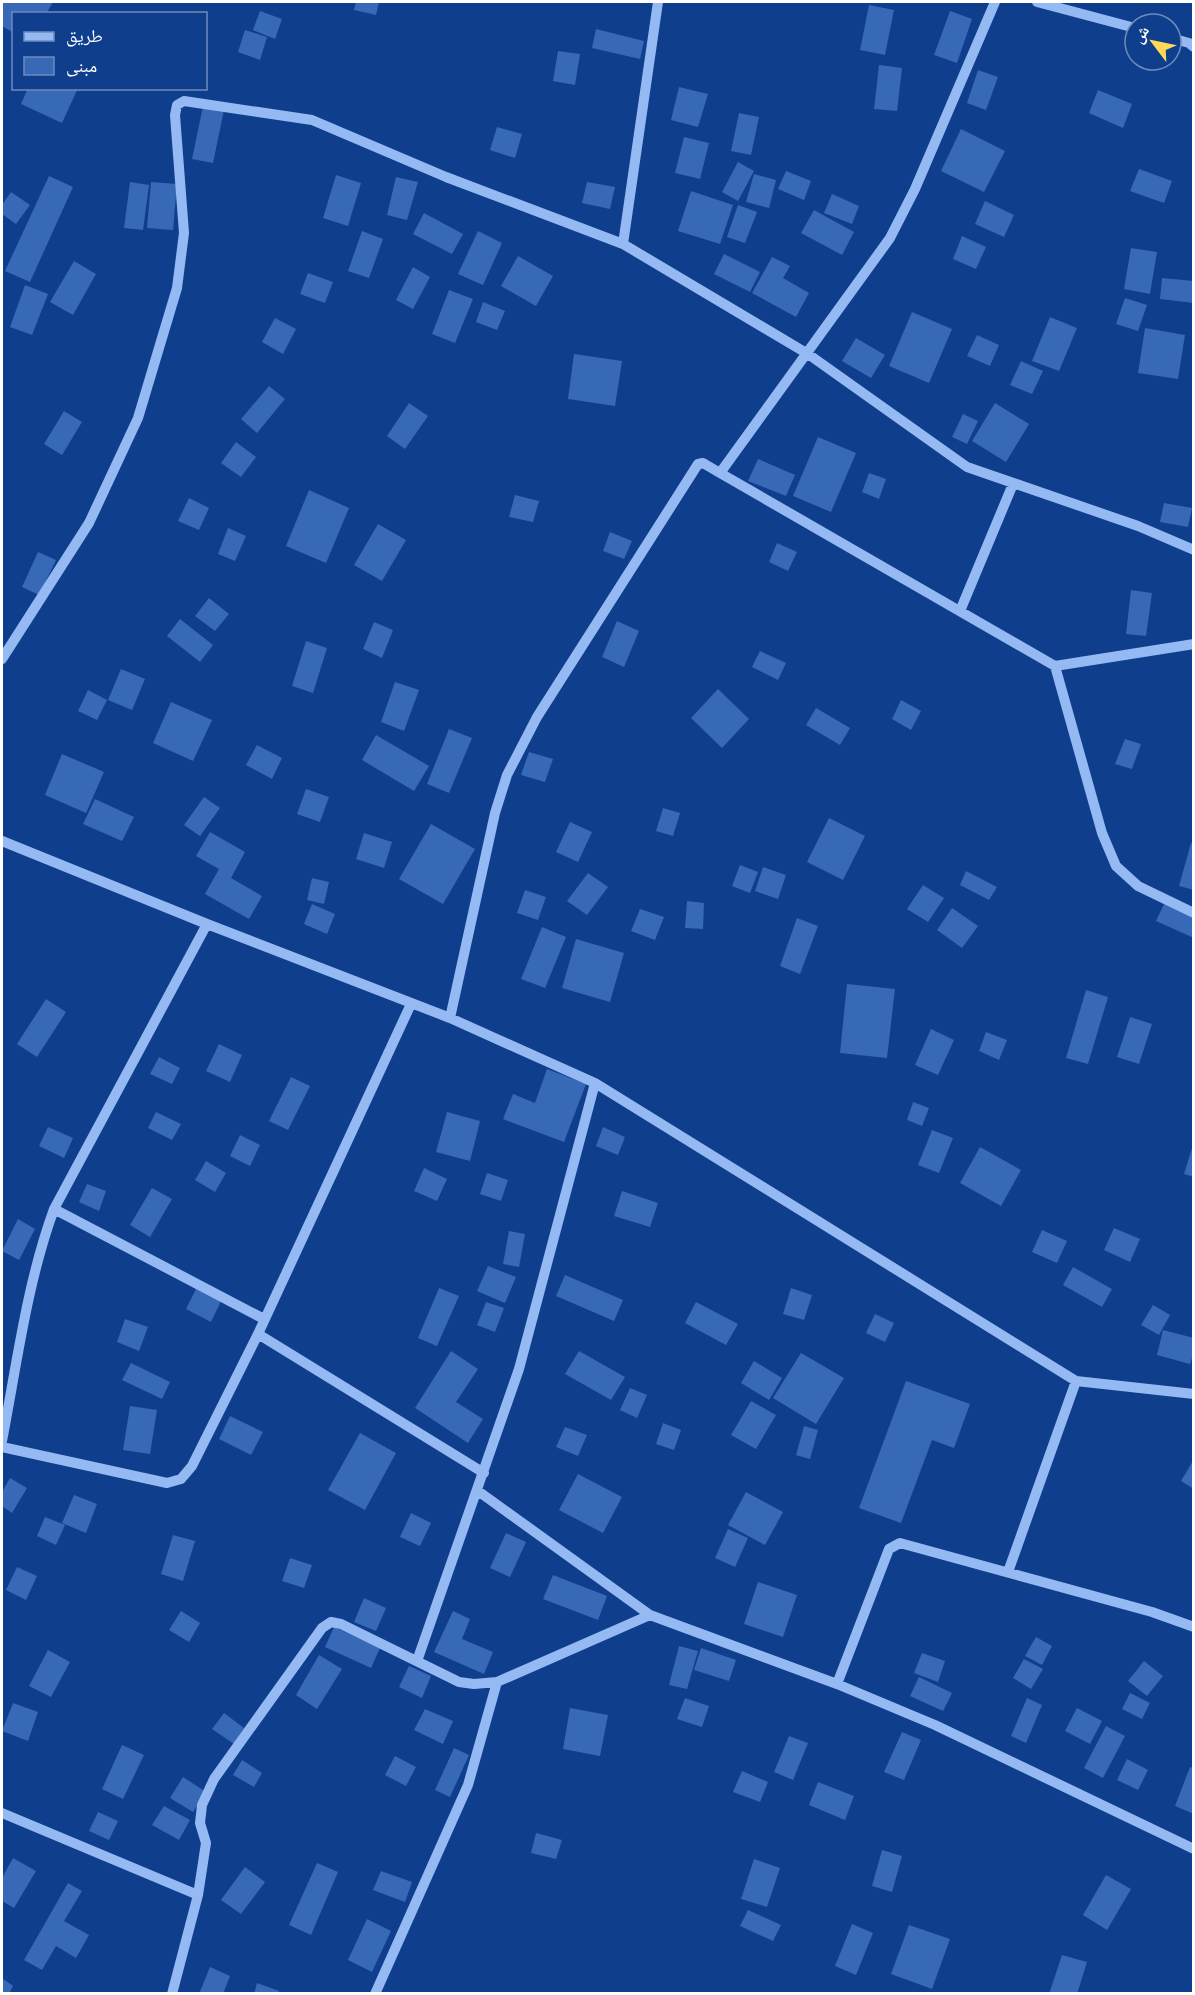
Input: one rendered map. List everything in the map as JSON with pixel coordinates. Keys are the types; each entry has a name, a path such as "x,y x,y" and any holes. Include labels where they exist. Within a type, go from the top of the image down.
{"street":[{"path":"623,244 658,2"},
{"path":"720,473 890,238 915,189 995,2"},
{"path":"1037,2 1123,25"},
{"path":"2,659 88,523 138,418 177,288 184,233 175,115 177,105 184,101 312,120 446,177 623,244 808,354 967,467 1138,526 1194,550"},
{"path":"450,1018 495,813 507,775 537,717 698,464 709,465 1055,666 1194,644"},
{"path":"960,611 1013,484"},
{"path":"1055,666 1102,833 1116,866 1138,886 1194,913"},
{"path":"2,841 411,1005 450,1018 595,1083 1076,1381 1194,1394"},
{"path":"2,1441 33,1281 54,1209 207,924"},
{"path":"2,1447 167,1483 181,1479 192,1466 258,1334 411,1005"},
{"path":"417,1661 519,1369 595,1083"},
{"path":"54,1209 264,1319"},
{"path":"258,1334 484,1473"},
{"path":"1008,1572 1076,1381"},
{"path":"478,1491 650,1616 837,1684 975,1743 1194,1849"},
{"path":"837,1684 889,1549 900,1543 1152,1612 1194,1627"},
{"path":"172,1994 198,1895 206,1843 200,1823 202,1805 214,1779 322,1628 331,1622 341,1624 459,1682 497,1682 650,1616"},
{"path":"375,1994 468,1785 497,1682"},
{"path":"2,1812 198,1895"}],"building":[{"path":"2,2 53,2 47,12 12,12 12,32 2,26"},
{"path":"356,2 379,2 376,15 354,10"},
{"path":"869,5 894,10 885,55 860,50"},
{"path":"260,11 282,19 275,39 253,30"},
{"path":"950,11 972,19 957,63 934,55"},
{"path":"596,29 644,41 640,59 592,48"},
{"path":"245,30 267,37 260,60 238,52"},
{"path":"558,51 580,54 575,85 553,81"},
{"path":"879,65 902,68 897,111 874,109"},
{"path":"978,70 998,77 986,110 967,103"},
{"path":"679,87 708,94 698,127 671,120"},
{"path":"27,90 77,90 62,123 21,104"},
{"path":"1098,90 1132,104 1123,128 1089,113"},
{"path":"203,106 224,110 213,163 192,159"},
{"path":"739,113 759,117 751,155 731,151"},
{"path":"497,127 522,134 515,158 490,150"},
{"path":"961,129 1005,151 984,192 941,171"},
{"path":"684,137 709,143 700,179 675,173"},
{"path":"738,162 754,171 738,201 722,192"},
{"path":"1139,169 1172,181 1164,203 1130,191"},
{"path":"786,171 811,181 804,200 778,189"},
{"path":"754,174 776,180 769,208 746,202"},
{"path":"336,175 361,183 348,226 323,218"},
{"path":"49,176 73,187 30,282 5,271"},
{"path":"396,177 418,182 407,220 387,215"},
{"path":"130,182 149,185 143,230 124,228"},
{"path":"151,182 177,184 173,230 147,228"},
{"path":"587,182 615,187 610,209 582,203"},
{"path":"691,191 733,205 720,244 678,231"},
{"path":"11,192 30,205 16,224 2,214 2,205"},
{"path":"832,194 859,206 852,224 824,213"},
{"path":"985,201 1014,215 1004,237 975,224"},
{"path":"738,205 757,212 745,243 727,237"},
{"path":"814,210 854,232 842,255 801,233"},
{"path":"424,213 463,234 452,254 413,234"},
{"path":"362,231 383,239 369,278 348,271"},
{"path":"478,231 502,243 483,285 458,274"},
{"path":"962,236 986,247 976,269 953,259"},
{"path":"1131,248 1157,252 1150,294 1124,289"},
{"path":"724,254 760,272 750,292 714,274"},
{"path":"518,256 553,276 536,306 501,286"},
{"path":"772,257 790,266 783,278 809,293 796,317 752,293"},
{"path":"74,261 96,274 73,315 50,302"},
{"path":"413,267 430,277 413,309 396,300"},
{"path":"308,273 333,282 325,303 300,294"},
{"path":"1162,278 1194,281 1194,303 1160,299"},
{"path":"25,285 48,294 32,335 10,327"},
{"path":"449,290 473,299 455,343 432,334"},
{"path":"1125,298 1147,305 1138,331 1116,324"},
{"path":"483,302 505,311 497,330 476,322"},
{"path":"912,312 952,329 929,383 889,366"},
{"path":"1050,317 1077,328 1059,371 1032,361"},
{"path":"275,318 296,329 283,354 262,342"},
{"path":"1145,328 1185,335 1178,379 1138,373"},
{"path":"977,335 999,345 990,366 967,356"},
{"path":"856,338 885,355 871,378 842,361"},
{"path":"574,354 622,361 615,406 568,399"},
{"path":"1021,361 1043,371 1032,394 1010,385"},
{"path":"269,386 285,399 257,433 241,419"},
{"path":"409,403 428,416 405,449 387,436"},
{"path":"995,403 1029,424 1006,462 972,441"},
{"path":"64,411 82,422 62,455 44,444"},
{"path":"963,414 978,421 967,444 952,437"},
{"path":"818,437 856,453 831,512 793,496"},
{"path":"236,442 256,457 241,477 221,463"},
{"path":"758,459 795,475 786,496 748,481"},
{"path":"869,473 886,479 879,499 862,492"},
{"path":"309,490 349,508 326,563 286,546"},
{"path":"515,495 539,501 533,522 509,517"},
{"path":"189,498 209,508 199,530 178,521"},
{"path":"1164,503 1192,508 1188,527 1160,522"},
{"path":"378,524 406,540 382,581 354,565"},
{"path":"228,528 246,536 235,561 218,554"},
{"path":"610,532 632,541 624,559 603,551"},
{"path":"777,543 797,552 788,571 769,562"},
{"path":"38,552 56,560 39,595 22,587"},
{"path":"1131,590 1152,593 1146,636 1126,634"},
{"path":"209,598 229,614 215,631 195,616"},
{"path":"180,619 213,645 200,662 167,636"},
{"path":"617,621 639,631 624,667 602,657"},
{"path":"374,622 393,630 382,658 363,649"},
{"path":"306,641 327,648 313,693 292,686"},
{"path":"760,651 786,663 778,680 752,667"},
{"path":"121,669 145,679 132,710 108,700"},
{"path":"395,682 419,690 404,731 381,722"},
{"path":"718,689 749,719 722,748 691,718"},
{"path":"88,690 107,700 97,720 78,711"},
{"path":"901,700 921,711 911,730 892,719"},
{"path":"171,702 212,720 193,761 153,743"},
{"path":"816,708 850,728 840,745 806,725"},
{"path":"449,729 472,738 449,793 427,784"},
{"path":"376,735 429,766 414,791 362,760"},
{"path":"1125,739 1141,744 1132,769 1115,764"},
{"path":"257,745 282,758 272,779 246,765"},
{"path":"529,752 553,759 545,782 521,775"},
{"path":"62,754 104,772 86,813 45,795"},
{"path":"306,789 329,797 320,822 297,814"},
{"path":"204,797 220,808 200,836 184,825"},
{"path":"95,799 134,817 122,841 83,824"},
{"path":"663,808 680,813 673,836 656,831"},
{"path":"829,818 865,836 843,880 807,862"},
{"path":"570,822 592,832 578,862 556,852"},
{"path":"431,824 475,849 443,904 399,879"},
{"path":"210,832 245,852 231,878 262,896 249,919 205,894 219,869 196,856"},
{"path":"364,833 392,842 384,868 356,859"},
{"path":"1191,843 1194,844 1194,890 1179,886"},
{"path":"740,865 758,872 750,893 732,886"},
{"path":"763,867 786,875 778,899 755,891"},
{"path":"966,871 997,887 989,900 960,885"},
{"path":"588,873 608,887 587,915 567,901"},
{"path":"312,878 329,882 324,904 307,900"},
{"path":"923,885 944,898 928,922 907,909"},
{"path":"525,890 546,897 538,920 517,913"},
{"path":"687,901 704,903 703,929 685,928"},
{"path":"1165,902 1194,916 1194,938 1156,921"},
{"path":"312,904 335,914 327,934 304,924"},
{"path":"952,908 978,926 962,948 937,930"},
{"path":"640,909 664,917 655,940 631,931"},
{"path":"797,918 818,926 800,974 780,966"},
{"path":"542,927 566,937 545,988 521,979"},
{"path":"576,939 624,953 610,1002 562,988"},
{"path":"847,984 895,989 887,1058 840,1053"},
{"path":"1086,990 1108,997 1088,1064 1066,1058"},
{"path":"46,999 66,1012 37,1057 17,1044"},
{"path":"1130,1017 1152,1024 1139,1064 1117,1057"},
{"path":"931,1029 954,1040 938,1075 915,1065"},
{"path":"986,1032 1007,1040 999,1060 979,1051"},
{"path":"219,1044 242,1055 230,1082 206,1071"},
{"path":"159,1057 180,1068 172,1084 150,1074"},
{"path":"547,1069 586,1084 564,1142 503,1119 513,1094 535,1103"},
{"path":"291,1077 310,1086 288,1130 269,1121"},
{"path":"913,1102 929,1108 922,1126 907,1120"},
{"path":"156,1112 181,1124 172,1140 148,1128"},
{"path":"447,1112 480,1121 470,1161 436,1152"},
{"path":"48,1127 73,1138 64,1158 39,1146"},
{"path":"603,1127 625,1137 618,1155 596,1146"},
{"path":"932,1130 953,1138 939,1173 918,1165"},
{"path":"240,1135 260,1145 250,1166 230,1156"},
{"path":"1194,1145 1194,1177 1184,1174"},
{"path":"980,1147 1021,1170 1001,1206 960,1183"},
{"path":"206,1161 226,1173 215,1192 195,1180"},
{"path":"424,1168 447,1179 437,1201 414,1191"},
{"path":"487,1173 508,1180 501,1201 480,1194"},
{"path":"87,1184 106,1191 99,1211 79,1202"},
{"path":"152,1188 172,1199 150,1237 130,1225"},
{"path":"622,1191 658,1203 650,1227 614,1216"},
{"path":"18,1219 35,1229 19,1260 2,1251"},
{"path":"1114,1228 1140,1239 1130,1262 1104,1250"},
{"path":"1042,1230 1067,1241 1057,1263 1032,1252"},
{"path":"509,1231 525,1234 519,1267 503,1264"},
{"path":"488,1266 516,1277 505,1303 477,1291"},
{"path":"1073,1267 1112,1289 1102,1307 1063,1285"},
{"path":"565,1275 623,1300 614,1321 556,1296"},
{"path":"439,1288 459,1296 437,1346 418,1338"},
{"path":"791,1288 812,1295 804,1320 783,1314"},
{"path":"196,1289 221,1301 211,1322 186,1309"},
{"path":"486,1302 504,1308 495,1332 477,1325"},
{"path":"696,1302 738,1324 726,1345 685,1323"},
{"path":"1153,1305 1170,1315 1159,1335 1141,1325"},
{"path":"875,1314 894,1323 885,1342 866,1333"},
{"path":"125,1319 148,1327 139,1351 117,1342"},
{"path":"1163,1330 1194,1338 1194,1352 1190,1364 1157,1355"},
{"path":"451,1351 478,1369 456,1402 483,1419 468,1443 415,1408"},
{"path":"579,1351 625,1377 611,1400 565,1374"},
{"path":"801,1353 844,1378 816,1424 773,1398"},
{"path":"754,1361 782,1378 769,1400 741,1383"},
{"path":"131,1363 170,1382 162,1399 122,1380"},
{"path":"906,1381 970,1404 954,1448 932,1440 901,1523 859,1508"},
{"path":"630,1388 647,1395 637,1418 620,1410"},
{"path":"751,1401 776,1415 756,1449 731,1435"},
{"path":"130,1406 157,1410 150,1454 123,1450"},
{"path":"230,1416 263,1432 251,1455 219,1439"},
{"path":"663,1423 681,1430 674,1450 656,1444"},
{"path":"804,1426 818,1430 810,1459 796,1455"},
{"path":"565,1427 587,1435 578,1456 556,1447"},
{"path":"360,1433 396,1453 365,1510 328,1490"},
{"path":"1194,1459 1194,1489 1181,1481"},
{"path":"578,1474 622,1497 603,1533 559,1510"},
{"path":"10,1478 27,1488 12,1513 2,1506 2,1492"},
{"path":"746,1492 783,1512 765,1545 728,1525"},
{"path":"74,1495 97,1504 86,1533 62,1523"},
{"path":"411,1513 431,1523 420,1546 400,1537"},
{"path":"45,1517 65,1525 56,1545 37,1536"},
{"path":"728,1529 748,1538 735,1567 715,1558"},
{"path":"506,1533 526,1542 510,1577 490,1568"},
{"path":"173,1535 195,1541 183,1581 161,1574"},
{"path":"290,1558 312,1565 304,1588 282,1581"},
{"path":"17,1567 37,1576 26,1600 6,1590"},
{"path":"553,1575 607,1596 598,1620 543,1599"},
{"path":"758,1582 797,1595 783,1637 744,1624"},
{"path":"364,1598 386,1608 376,1631 354,1622"},
{"path":"181,1611 200,1623 189,1642 169,1630"},
{"path":"453,1611 470,1619 462,1639 493,1652 484,1674 434,1652"},
{"path":"334,1627 380,1648 371,1668 325,1647"},
{"path":"1036,1637 1052,1646 1042,1665 1025,1656"},
{"path":"679,1646 698,1651 687,1689 669,1685"},
{"path":"701,1648 736,1660 729,1681 694,1670"},
{"path":"48,1650 70,1662 51,1697 29,1686"},
{"path":"922,1653 945,1661 938,1682 914,1673"},
{"path":"319,1655 342,1669 317,1709 296,1695"},
{"path":"1024,1659 1043,1669 1031,1689 1013,1678"},
{"path":"1144,1661 1163,1676 1147,1696 1128,1681"},
{"path":"409,1666 431,1676 422,1698 399,1687"},
{"path":"919,1677 952,1693 943,1711 910,1696"},
{"path":"1130,1693 1150,1703 1142,1719 1122,1709"},
{"path":"685,1698 709,1706 702,1727 677,1719"},
{"path":"1027,1698 1042,1705 1026,1743 1011,1736"},
{"path":"13,1703 38,1712 28,1741 2,1731"},
{"path":"570,1708 608,1715 600,1756 563,1749"},
{"path":"1077,1708 1102,1721 1090,1744 1065,1731"},
{"path":"425,1709 453,1721 443,1744 414,1730"},
{"path":"224,1713 244,1728 234,1744 212,1729"},
{"path":"1106,1726 1125,1736 1103,1778 1084,1768"},
{"path":"902,1732 921,1740 904,1780 884,1772"},
{"path":"789,1736 808,1743 793,1780 774,1772"},
{"path":"122,1745 144,1755 123,1799 102,1789"},
{"path":"454,1748 469,1755 450,1797 435,1790"},
{"path":"395,1756 416,1767 406,1786 385,1775"},
{"path":"1127,1759 1148,1770 1138,1790 1117,1780"},
{"path":"242,1760 262,1773 254,1787 233,1775"},
{"path":"1190,1767 1194,1768 1194,1814 1175,1806"},
{"path":"742,1771 768,1782 760,1802 733,1792"},
{"path":"183,1777 206,1792 193,1812 170,1798"},
{"path":"818,1782 854,1796 845,1820 809,1805"},
{"path":"164,1806 190,1820 179,1840 152,1825"},
{"path":"98,1812 118,1821 109,1840 89,1831"},
{"path":"536,1833 562,1840 556,1859 531,1853"},
{"path":"882,1850 902,1856 892,1892 872,1886"},
{"path":"13,1858 36,1871 14,1908 2,1901 2,1878"},
{"path":"754,1859 780,1868 767,1907 741,1899"},
{"path":"317,1863 338,1872 311,1935 289,1925"},
{"path":"245,1867 265,1882 241,1914 221,1900"},
{"path":"381,1871 412,1882 405,1902 373,1890"},
{"path":"1106,1875 1131,1889 1107,1930 1083,1915"},
{"path":"68,1883 82,1891 64,1921 89,1935 76,1958 56,1946 42,1970 24,1960"},
{"path":"748,1910 781,1925 773,1941 740,1926"},
{"path":"367,1919 391,1931 372,1972 348,1960"},
{"path":"852,1924 873,1933 856,1975 835,1966"},
{"path":"909,1925 950,1939 932,1989 891,1974"},
{"path":"1062,1955 1087,1962 1077,1994 1049,1994"},
{"path":"210,1967 230,1976 223,1994 199,1994"},
{"path":"2,1978 13,1986 9,1994 2,1994"},
{"path":"257,1983 279,1991 278,1994 254,1994"}]}
